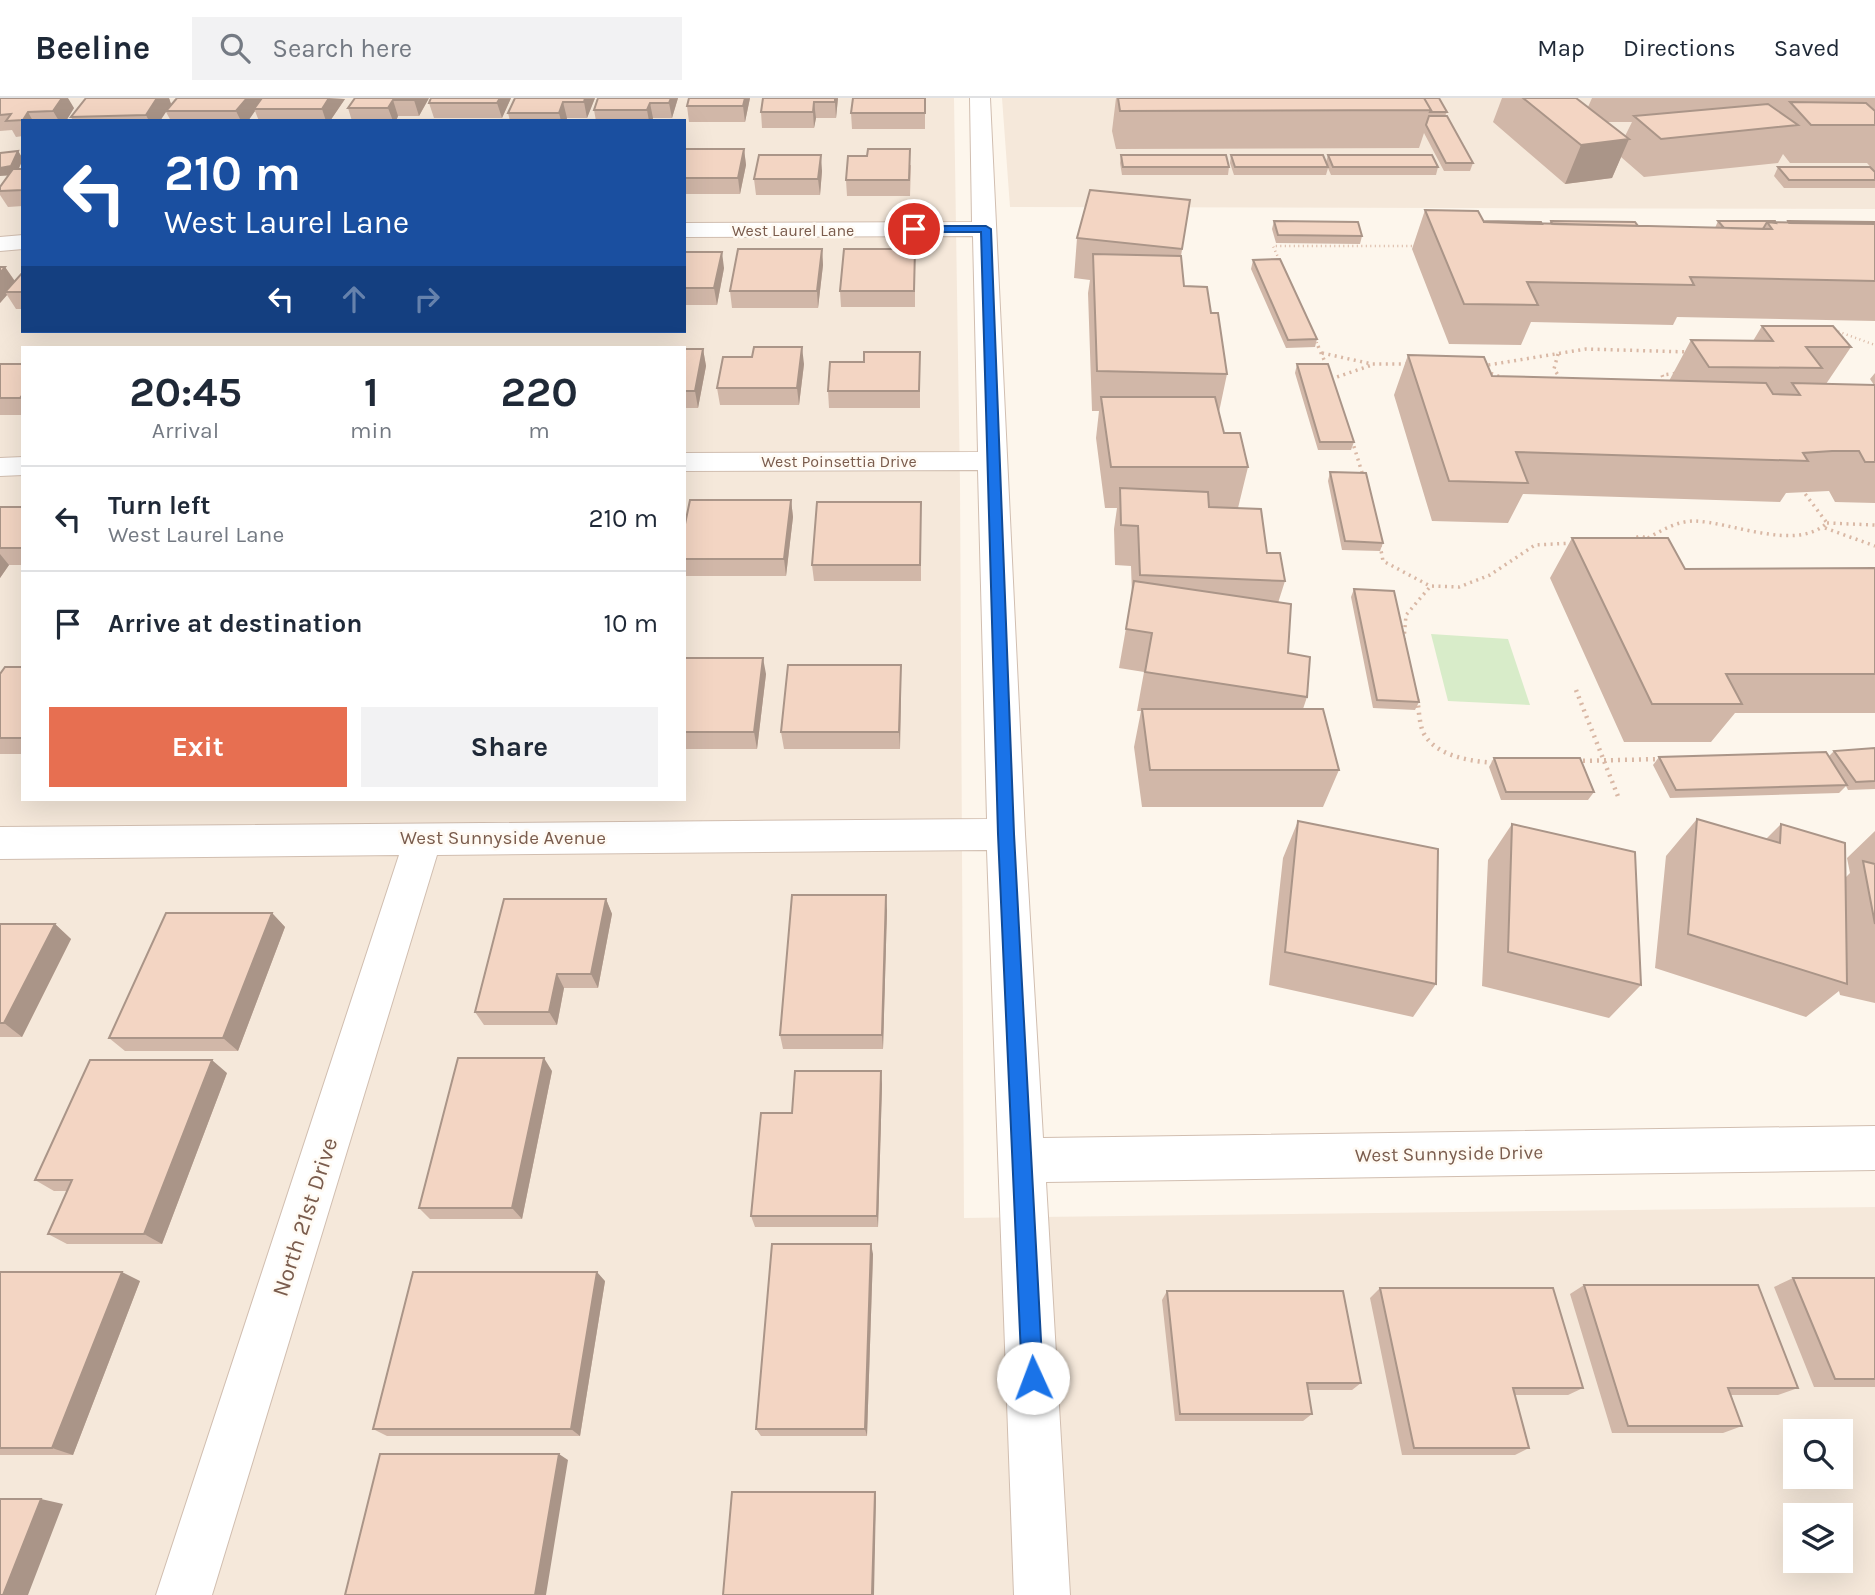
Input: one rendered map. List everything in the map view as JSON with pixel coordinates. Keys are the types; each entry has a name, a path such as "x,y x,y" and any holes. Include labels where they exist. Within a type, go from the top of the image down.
{"street":[{"path":"980,98 1006,834 1024,1160 1042,1595"},
{"name":"West Laurel Lane","path":"686,230 986,229"},
{"path":"0,244 21,242"},
{"name":"West Poinsettia Drive","path":"686,462 993,461"},
{"path":"0,467 21,466"},
{"name":"West Sunnyside Avenue","path":"0,843 1006,834"},
{"name":"North 21st Drive","path":"184,1595 423,839"},
{"name":"West Sunnyside Drive","path":"1024,1160 1875,1148"}],"path":[{"path":"1284,270 1273,246 1422,246"},
{"path":"1825,328 1846,332 1875,345"},
{"path":"1311,329 1335,390"},
{"path":"1511,381 1475,367 1586,349 1697,354"},
{"path":"1322,353 1372,364 1412,364"},
{"path":"1558,354 1556,376 1569,389"},
{"path":"1331,379 1372,364"},
{"path":"1668,388 1662,375 1688,373"},
{"path":"1351,437 1366,484"},
{"path":"1803,491 1826,525 1875,546"},
{"path":"1624,544 1624,540 1630,536 1648,538 1675,525 1693,521 1769,534 1802,534 1826,525 1875,525"},
{"path":"1377,535 1383,561 1429,588 1455,590 1474,585 1524,551 1540,544 1581,544"},
{"path":"1648,538 1656,546"},
{"path":"1612,544 1624,544 1631,549"},
{"path":"1407,652 1404,616 1408,607 1429,588"},
{"path":"1576,690 1619,799"},
{"path":"1415,691 1423,732 1432,744 1464,757 1501,762"},
{"path":"1566,761 1666,759"}],"shaded area":[{"path":"0,98 954,98 960,485 964,1218 1875,1207 1875,1595 0,1595"},
{"path":"1002,98 1875,98 1875,209 1010,207"}],"green space":[{"path":"1431,634 1508,639 1530,705 1448,701"}],"building":[{"path":"0,98 62,98 53,111 28,112 21,120 6,121 11,114 0,115"},
{"path":"86,98 157,98 146,115 71,117"},
{"path":"177,98 247,98 236,111 166,111"},
{"path":"262,98 329,98 322,109 254,109"},
{"path":"355,98 415,98 393,100 388,108 348,108"},
{"path":"431,98 500,98 497,103 429,103"},
{"path":"515,98 585,98 584,102 563,102 559,113 508,113"},
{"path":"598,98 671,98 669,103 650,103 647,110 594,110"},
{"path":"689,98 745,98 743,106 687,106"},
{"path":"763,98 835,98 835,102 814,102 813,112 761,112"},
{"path":"853,98 925,98 925,113 851,113"},
{"path":"1118,98 1424,98 1431,110 1120,111"},
{"path":"1424,98 1439,98 1447,112 1430,112"},
{"path":"1523,98 1576,98 1629,139 1581,145"},
{"path":"1790,102 1866,103 1875,111 1875,125 1811,125"},
{"path":"1768,104 1798,125 1661,139 1634,116"},
{"path":"1429,116 1447,116 1473,163 1446,163 1426,125"},
{"path":"686,149 744,149 738,178 686,178"},
{"path":"868,149 910,149 909,180 846,180 848,156 867,156"},
{"path":"18,151 11,166 0,168 0,153"},
{"path":"759,155 821,155 818,179 754,179"},
{"path":"1121,155 1226,155 1229,167 1123,167"},
{"path":"1231,155 1323,155 1328,167 1235,167"},
{"path":"1328,155 1432,155 1438,167 1333,167"},
{"path":"1778,167 1870,167 1875,172 1875,180 1789,180"},
{"path":"13,169 21,169 21,190 0,191"},
{"path":"1090,190 1190,200 1182,249 1077,238"},
{"path":"1425,210 1478,211 1484,222 1772,229 1767,222 1875,224 1875,281 1690,277 1694,285 1527,282 1538,305 1464,304"},
{"path":"1274,221 1358,222 1362,236 1278,235"},
{"path":"1551,221 1635,222 1638,226 1552,224"},
{"path":"1718,221 1775,221 1776,223 1767,222 1763,229 1724,228"},
{"path":"1788,221 1875,222 1875,224 1789,223"},
{"path":"1484,222 1541,222 1542,224"},
{"path":"738,249 822,249 817,291 730,291"},
{"path":"844,249 915,249 914,291 840,291"},
{"path":"686,252 722,252 714,288 686,288"},
{"path":"1093,254 1181,256 1184,286 1207,287 1211,313 1218,313 1227,374 1097,371"},
{"path":"1280,259 1317,339 1288,340 1253,260"},
{"path":"21,274 21,292 5,292"},
{"path":"1762,326 1833,326 1851,347 1806,347 1822,368 1709,367 1691,340 1773,341"},
{"path":"754,347 802,347 797,388 717,388 723,357 752,357"},
{"path":"686,349 703,349 695,391 686,391"},
{"path":"864,352 920,352 919,391 828,391 830,362 864,362"},
{"path":"1408,355 1484,357 1492,376 1766,383 1773,394 1800,395 1792,383 1875,385 1875,462 1865,462 1859,451 1803,453 1808,461 1516,452 1528,483 1449,481"},
{"path":"0,364 21,364 21,397 0,398"},
{"path":"1297,364 1328,364 1354,442 1320,442"},
{"path":"1101,397 1215,397 1224,433 1240,433 1248,467 1111,467"},
{"path":"1330,472 1366,473 1383,543 1345,541"},
{"path":"1120,488 1208,492 1209,507 1261,509 1267,553 1280,553 1285,581 1140,575 1138,526 1121,525"},
{"path":"690,500 791,500 784,559 686,559 686,519"},
{"path":"817,502 921,502 920,565 812,565"},
{"path":"0,507 21,507 21,548 0,548"},
{"path":"1572,538 1668,538 1685,569 1875,568 1875,674 1726,674 1742,704 1652,704"},
{"path":"1134,581 1291,604 1288,653 1310,657 1307,697 1145,672 1152,633 1126,629"},
{"path":"1354,589 1394,591 1419,702 1377,700"},
{"path":"686,658 763,658 754,732 686,732"},
{"path":"788,665 901,665 899,732 781,732"},
{"path":"5,667 21,667 21,738 0,738 0,674"},
{"path":"1142,709 1323,709 1339,770 1150,770"},
{"path":"1875,748 1875,781 1856,782 1834,751"},
{"path":"1826,752 1847,785 1676,790 1659,757"},
{"path":"1494,758 1580,758 1594,792 1506,792"},
{"path":"1697,819 1780,843 1781,824 1845,843 1847,984 1688,934"},
{"path":"1298,821 1438,849 1436,984 1285,952"},
{"path":"1512,824 1635,852 1641,985 1508,952"},
{"path":"1863,861 1875,864 1875,924"},
{"path":"792,895 886,895 882,1035 780,1035"},
{"path":"504,899 606,899 591,974 557,974 549,1012 475,1012"},
{"path":"166,913 272,913 223,1038 109,1038"},
{"path":"0,924 55,924 4,1023 0,1023"},
{"path":"458,1058 544,1058 512,1208 419,1208"},
{"path":"90,1060 212,1060 144,1234 48,1234 72,1180 35,1180"},
{"path":"795,1071 881,1071 877,1216 751,1216 761,1113 792,1113"},
{"path":"772,1244 871,1244 865,1429 756,1429"},
{"path":"0,1272 122,1272 52,1448 0,1448"},
{"path":"413,1272 597,1272 571,1429 373,1429"},
{"path":"1793,1278 1875,1278 1875,1379 1835,1379"},
{"path":"1584,1285 1758,1285 1798,1388 1728,1388 1742,1426 1628,1426"},
{"path":"1380,1288 1553,1288 1583,1388 1513,1388 1529,1448 1414,1448"},
{"path":"1167,1291 1343,1291 1361,1383 1307,1383 1312,1414 1180,1414"},
{"path":"380,1454 559,1454 535,1595 345,1595"},
{"path":"732,1492 875,1492 872,1595 723,1595"},
{"path":"0,1499 41,1499 3,1595 0,1595"}],"route":[{"path":"914,229 986,229 1006,834 1033,1378"}]}
